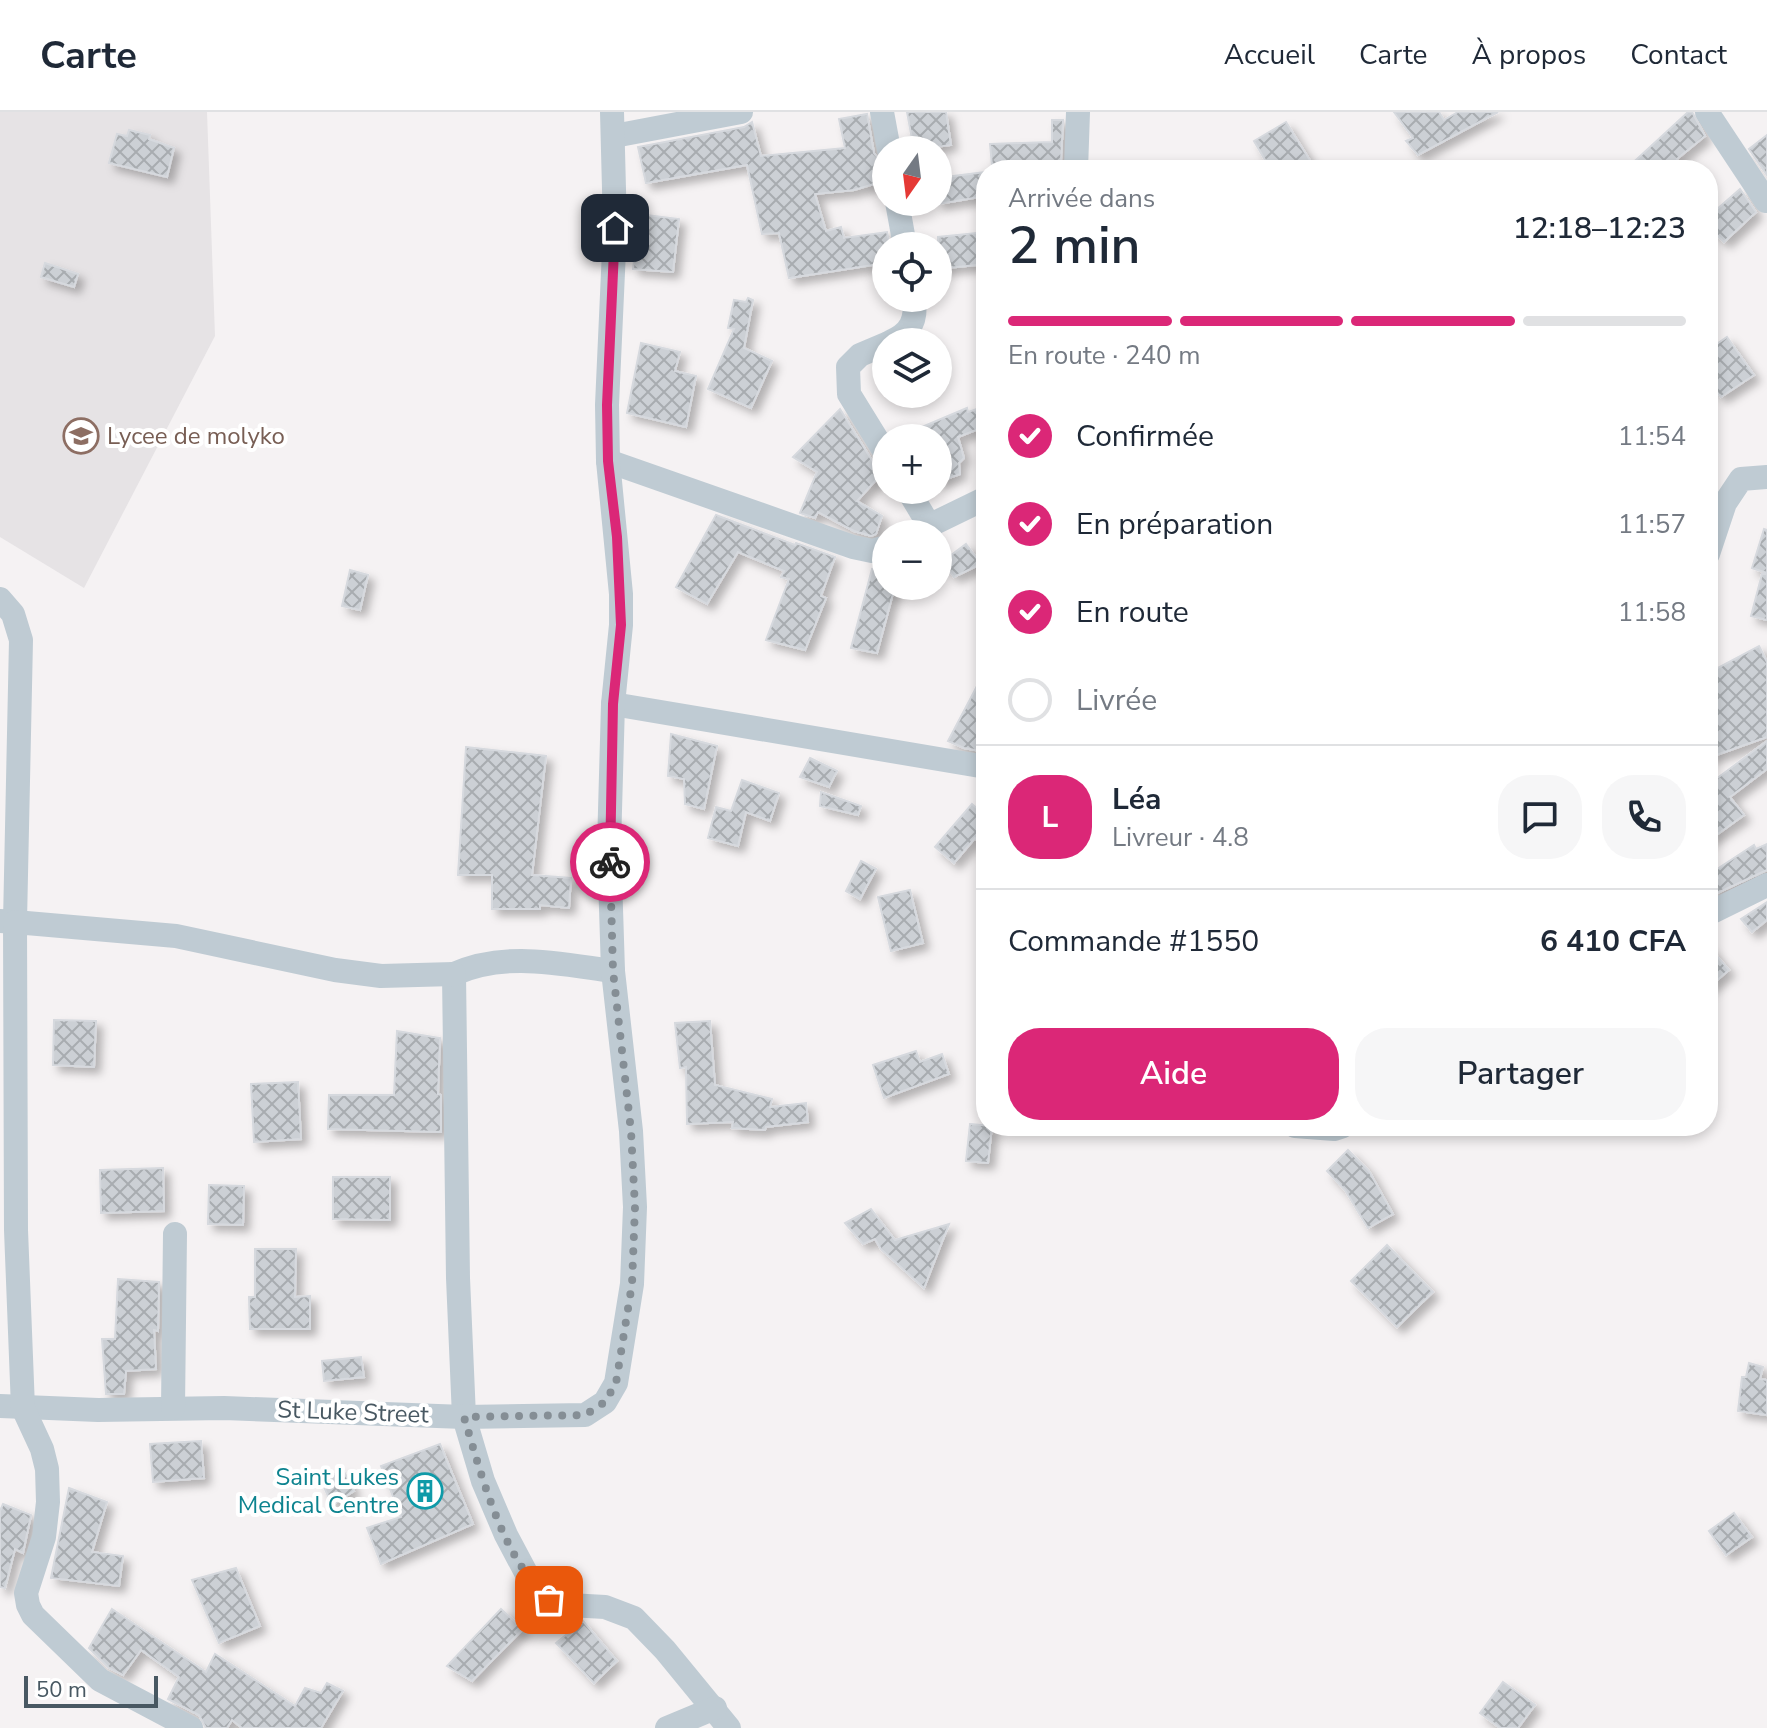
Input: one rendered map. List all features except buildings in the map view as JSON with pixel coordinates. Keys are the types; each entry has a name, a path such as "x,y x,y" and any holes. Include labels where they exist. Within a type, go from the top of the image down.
{"street":[{"path":"613,124 741,112"},
{"path":"882,112 886,136"},
{"path":"1076,160 1078,112"},
{"path":"1707,112 1766,201"},
{"name":"St Luke Street","path":"12,1407 342,1410 464,1417 585,1415 605,1402 616,1383 632,1284 635,1207 631,1131 613,971 609,846 613,704 621,625 617,537 608,461 607,405 615,228 613,124"},
{"path":"872,350 860,355 848,367 847,380 849,394 872,431"},
{"path":"608,461 872,551"},
{"path":"1718,524 1725,503 1741,479 1767,477"},
{"path":"941,520 976,503"},
{"path":"0,599 13,614 21,640 8,922 16,1230 12,1407 42,1449 47,1469 48,1502 44,1537 26,1593 28,1605 33,1615 100,1680 191,1728"},
{"path":"613,704 976,765"},
{"path":"1718,909 1767,885"},
{"path":"8,922 176,936 335,970 381,976 454,974 474,965 507,960 613,971"},
{"path":"454,974 458,1278 464,1417 483,1481 506,1535 532,1584 549,1600 569,1605 605,1607 634,1618 722,1718 667,1728"},
{"path":"173,1408 175,1234"}],"shaded area":[{"name":"Lycee de molyko","path":"0,112 207,112 215,336 84,588 0,537"}],"way so far":[{"path":"549,1600 532,1584 506,1535 483,1481 464,1417 585,1415 605,1402 616,1383 632,1284 635,1207 631,1131 613,971 610,862"}],"place":[{"name":"Lycee de molyko","path":"81,436"},
{"name":"Saint Lukes Medical Centre","path":"425,1491"}],"route":[{"path":"610,862 613,704 621,625 617,537 608,461 607,405 615,228"}]}
